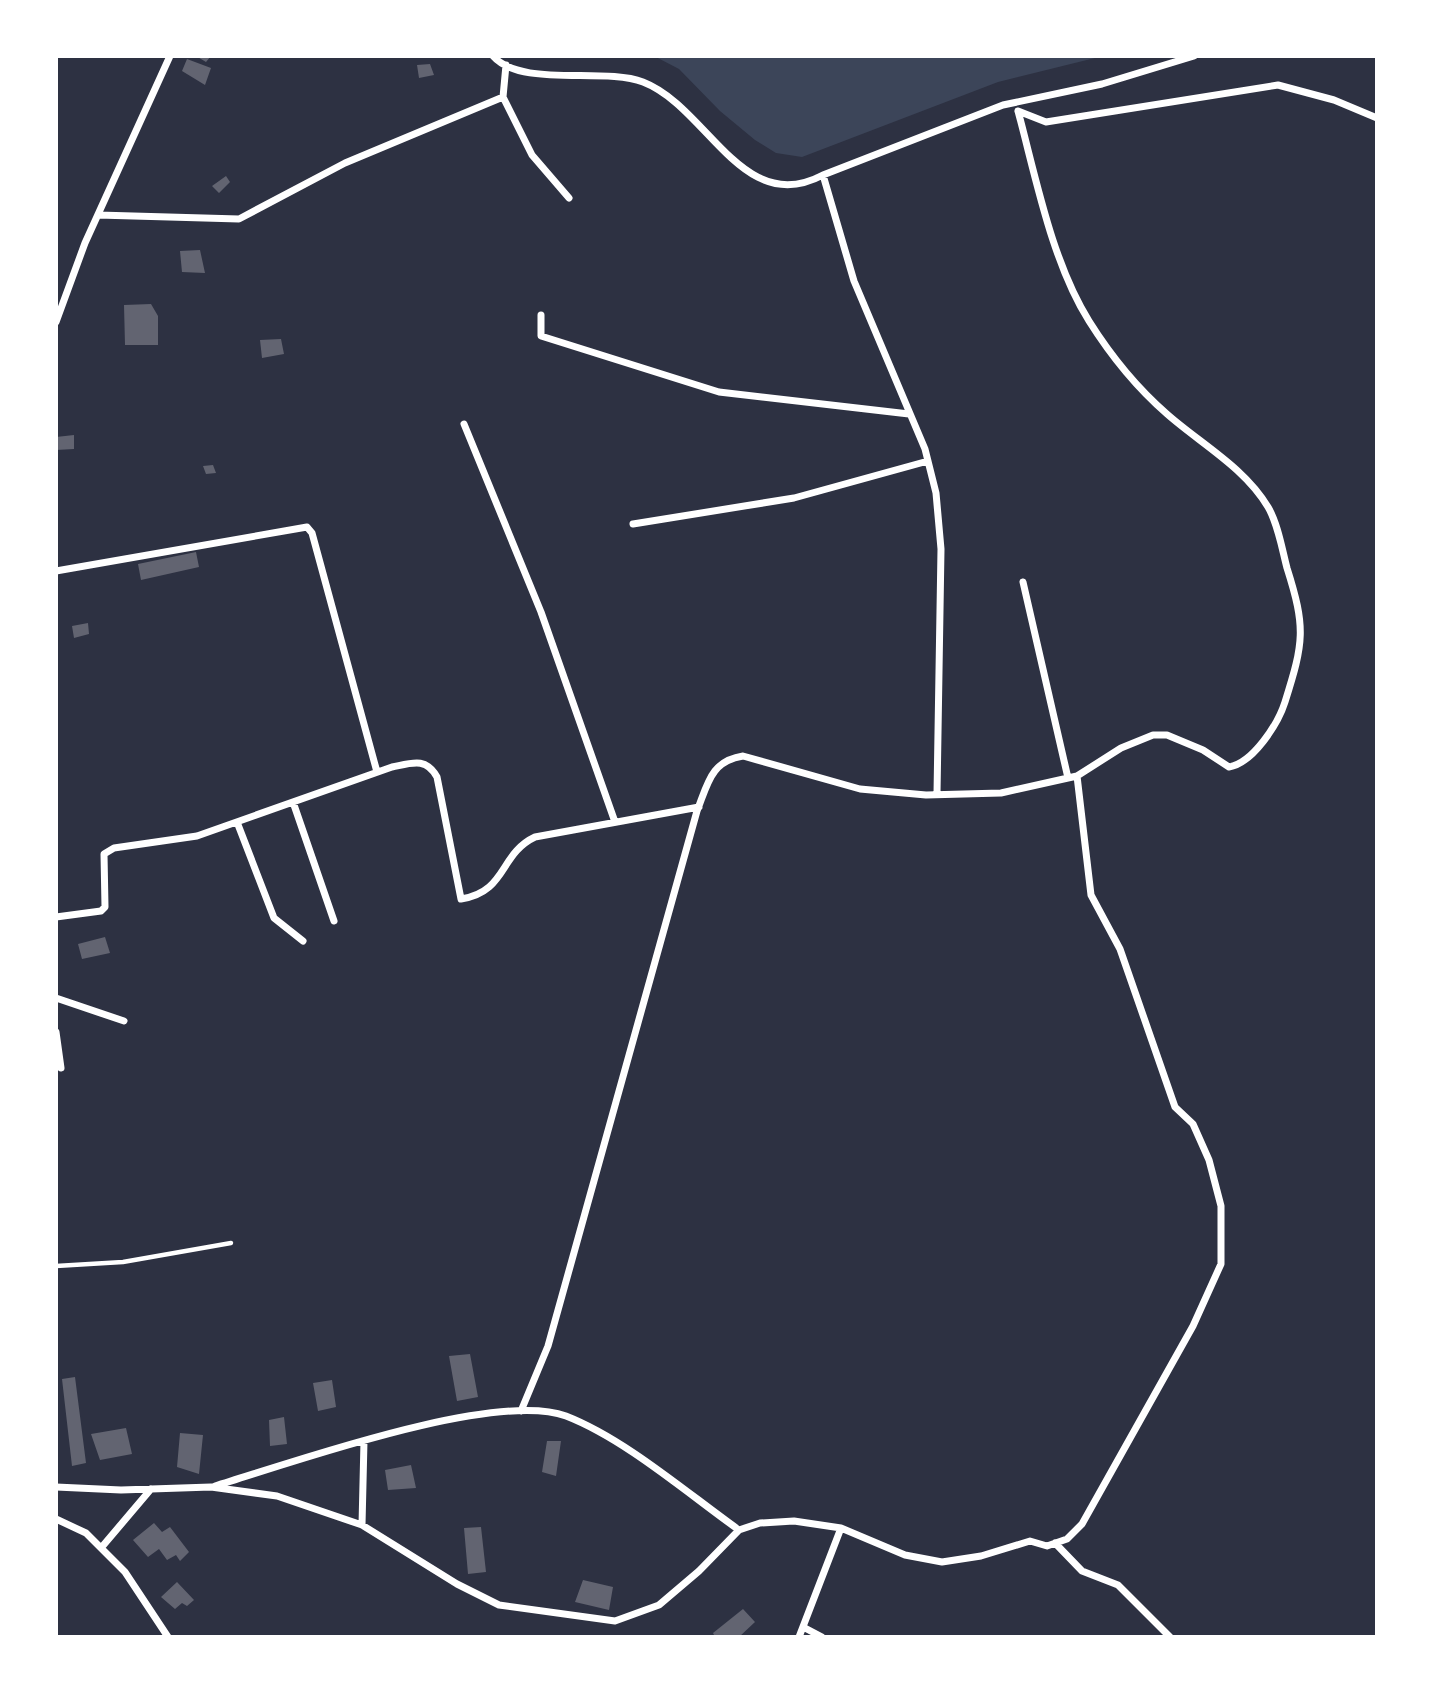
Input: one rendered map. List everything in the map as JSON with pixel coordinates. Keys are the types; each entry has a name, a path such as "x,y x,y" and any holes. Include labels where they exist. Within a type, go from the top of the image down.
{"street":[{"path":"56,322 98,215 170,56"},
{"path":"493,56 516,71 643,82 664,96 759,180 779,187 802,186 823,175 1003,105 1102,84 1194,56"},
{"path":"506,65 503,97 532,155 569,198"},
{"path":"1003,105 1046,122 1278,85 1334,100 1377,118"},
{"path":"98,215 239,219 345,163 503,97"},
{"path":"521,1411 548,1346 699,807 714,770 727,758 743,756 860,789 937,794 1001,793 1072,777 1121,748 1153,735 1167,735 1203,750 1229,767 1241,765 1253,755 1284,706 1303,632 1298,601 1268,508 1226,458 1169,416 1131,381 1088,319 1058,256 1018,111"},
{"path":"823,175 854,281 928,461 936,493 941,549 937,794"},
{"path":"541,315 541,336 719,392 909,414"},
{"path":"464,424 541,612 615,822"},
{"path":"633,524 794,498 928,461"},
{"path":"56,571 307,527 312,533 377,772"},
{"path":"56,1487 211,1487 277,1496 362,1525 457,1584 499,1605 615,1621 659,1605 699,1571 739,1530 761,1523 794,1521 841,1528 905,1555 942,1562 981,1556 1030,1541 1047,1546 1067,1539 1082,1524 1193,1326 1220,1264 1221,1206 1209,1160 1193,1125 1175,1107 1120,949 1091,895 1072,777 1023,582"},
{"path":"56,917 102,911 105,907 102,865 104,854 114,848 197,836 377,772 421,762 431,766 437,777 461,899 479,896 489,889 524,842 535,837 699,807"},
{"path":"293,802 334,921"},
{"path":"237,822 274,918 303,942"},
{"path":"56,998 124,1021"},
{"path":"56,1032 61,1068"},
{"path":"211,1487 363,1441 506,1409 565,1416 631,1451 739,1530"},
{"path":"362,1525 363,1441"},
{"path":"102,1548 151,1489"},
{"path":"56,1519 86,1533 125,1572 168,1637"},
{"path":"799,1637 841,1528"},
{"path":"1055,1543 1082,1570 1118,1585 1170,1637"},
{"path":"803,1627 822,1637"}],"lane":[{"path":"56,1266 124,1262 231,1243"}],"shaded area":[{"path":"654,56 1103,56 998,82 802,157 776,153 755,140 720,111 679,69"}],"building":[{"path":"196,56 211,56 206,62"},
{"path":"187,59 211,68 205,85 182,71"},
{"path":"430,64 434,75 419,78 417,65"},
{"path":"226,176 230,182 219,193 212,186"},
{"path":"200,250 205,273 182,272 180,251"},
{"path":"151,304 158,316 158,345 125,345 124,305"},
{"path":"281,339 284,354 262,358 260,340"},
{"path":"74,435 74,449 56,450 56,437"},
{"path":"213,465 216,473 206,474 203,466"},
{"path":"196,552 199,567 141,580 138,564"},
{"path":"88,623 89,634 74,638 72,626"},
{"path":"105,937 110,953 82,959 78,944"},
{"path":"470,1354 478,1397 457,1401 449,1356"},
{"path":"75,1377 86,1463 72,1466 62,1379"},
{"path":"332,1380 336,1407 318,1411 313,1383"},
{"path":"284,1417 287,1444 270,1446 269,1420"},
{"path":"126,1428 132,1454 100,1460 91,1434"},
{"path":"180,1433 203,1435 199,1474 177,1467"},
{"path":"547,1441 561,1441 556,1476 542,1472"},
{"path":"411,1465 416,1488 388,1490 385,1470"},
{"path":"154,1523 162,1532 170,1527 189,1552 180,1561 176,1555 167,1560 159,1549 148,1557 133,1540"},
{"path":"481,1527 486,1572 468,1574 464,1528"},
{"path":"583,1580 613,1587 609,1610 575,1602"},
{"path":"177,1582 194,1600 187,1606 182,1603 175,1609 161,1597"},
{"path":"743,1609 755,1622 739,1637 715,1637 713,1633"}]}
